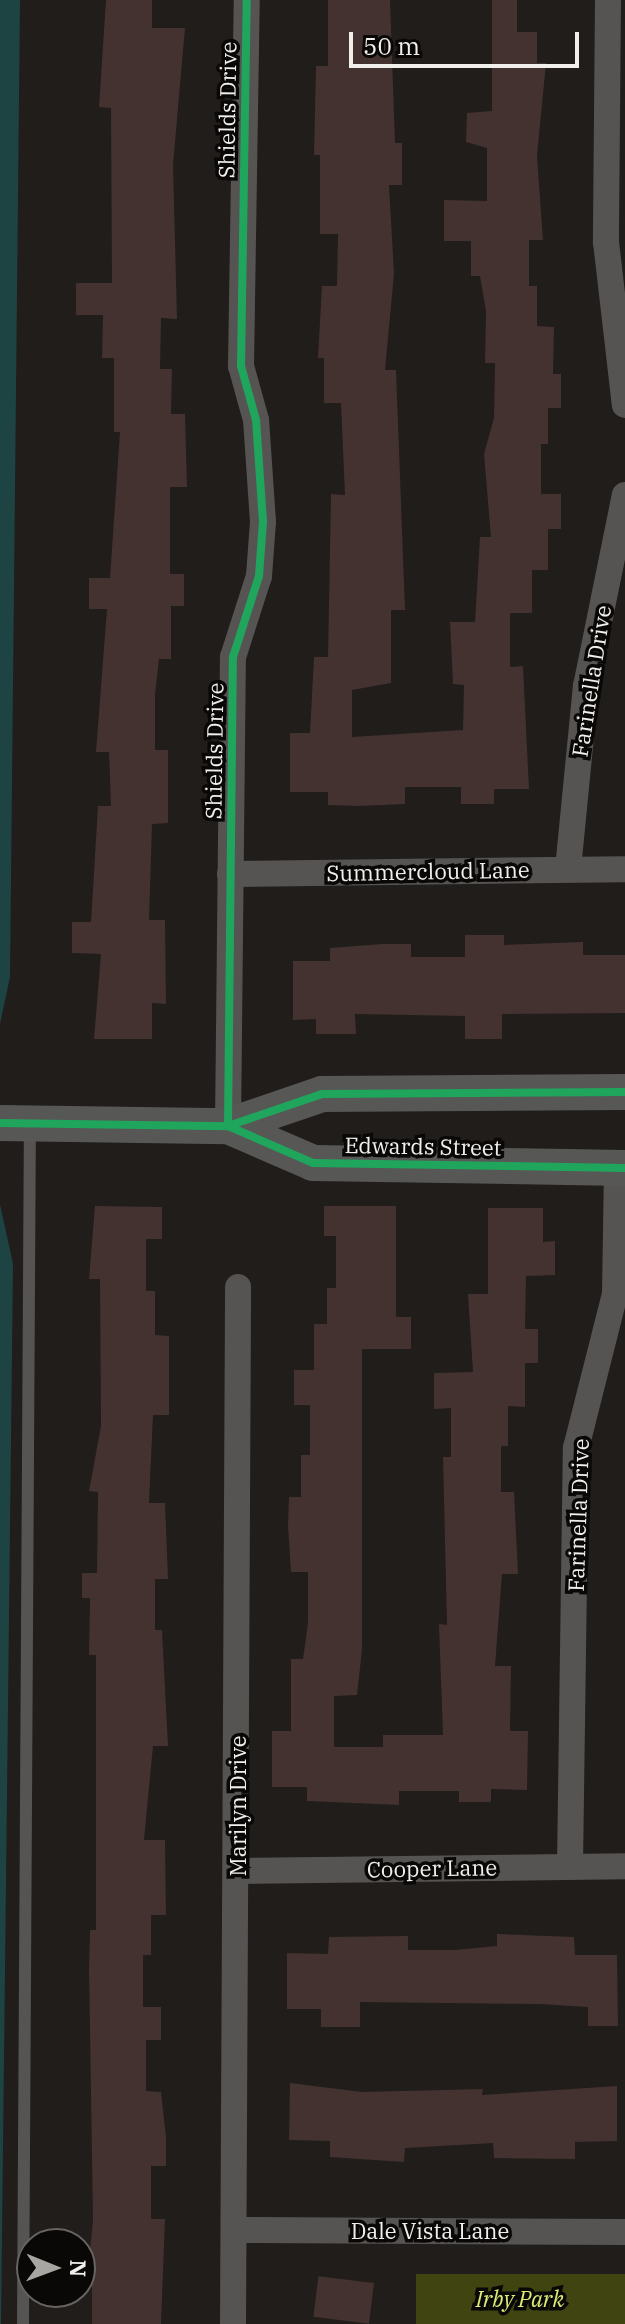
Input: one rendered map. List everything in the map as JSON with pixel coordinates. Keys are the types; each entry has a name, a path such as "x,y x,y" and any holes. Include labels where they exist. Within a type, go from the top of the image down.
{"main road":[{"name":"Edwards Street","path":"15,1123 228,1126 322,1094 625,1092"},
{"name":"Edwards Street","path":"228,1126 313,1163 621,1168"}],"street":[{"name":"Shields Drive","path":"228,1126 233,657 259,576 263,522 256,420 241,366 247,0"},
{"path":"608,0 606,242 625,405"},
{"name":"Farinella Drive","path":"568,869 586,686 625,495"},
{"name":"Summercloud Lane","path":"230,874 625,869"},
{"name":"Farinella Drive","path":"570,1866 576,1448 615,1294 621,1168"},
{"name":"Marilyn Drive","path":"233,2324 239,1871 238,1287"},
{"name":"Cooper Lane","path":"239,1871 625,1866"},
{"name":"Dale Vista Lane","path":"234,2230 625,2232"}],"lane":[{"path":"15,1123 23,2324"}],"green space":[{"name":"Irby Park","path":"416,2274 625,2274 625,2324 416,2324"}],"water":[{"path":"0,0 20,0 10,977 0,1024"},
{"path":"0,1204 13,1264 1,2324 0,2324"}],"building":[{"path":"106,0 152,0 152,28 185,28 173,165 177,319 161,318 160,369 172,369 171,414 185,414 187,487 170,487 170,574 184,574 184,606 171,606 171,659 159,659 155,695 155,750 168,750 168,823 152,824 149,920 165,920 166,1004 152,1003 152,1039 94,1039 101,954 72,953 72,922 91,922 98,806 111,806 109,752 96,752 107,609 89,609 89,578 110,578 120,432 114,432 114,358 102,358 103,315 76,315 76,283 112,283 111,108 99,107"},
{"path":"328,0 390,0 395,143 402,143 402,185 389,185 394,274 385,370 396,370 405,610 391,610 391,683 352,690 352,737 463,730 464,685 453,684 450,622 475,622 480,537 491,537 484,454 494,418 495,363 485,363 486,311 480,276 471,276 471,241 444,241 444,200 487,201 487,148 466,142 467,113 492,111 492,0 517,0 517,32 537,32 537,63 546,63 537,156 543,240 529,240 529,286 537,286 537,326 554,327 553,374 561,374 561,408 548,408 548,444 541,444 541,494 561,494 561,529 548,529 548,570 532,570 532,613 510,613 510,667 523,666 529,789 494,789 494,804 461,804 461,787 405,787 405,804 359,806 328,805 328,792 290,792 290,733 310,733 314,657 328,657 331,494 345,495 341,403 324,403 324,358 318,358 322,286 337,286 338,234 320,234 320,155 314,155 316,66 328,66"},
{"path":"465,935 504,935 504,945 583,942 583,955 625,955 625,1013 502,1014 502,1039 465,1039 465,1016 355,1014 356,1034 316,1034 316,1019 293,1020 293,961 330,961 330,948 382,944 411,944 411,957 465,957"},
{"path":"95,1206 162,1207 162,1239 146,1239 146,1291 155,1291 155,1335 169,1336 169,1415 153,1415 149,1503 165,1503 168,1579 155,1579 155,1630 162,1630 168,1746 153,1746 144,1840 165,1840 166,1915 151,1915 151,1955 143,1955 143,2007 161,2007 161,2040 146,2040 146,2091 161,2092 166,2137 166,2166 151,2166 151,2219 165,2219 161,2324 92,2324 92,2308 96,2308 96,2228 92,2228 89,1968 90,1930 96,1930 96,1655 89,1655 90,1598 82,1598 82,1573 97,1573 98,1492 89,1491 101,1426 100,1279 89,1279"},
{"path":"324,1206 396,1206 396,1317 411,1317 411,1349 362,1349 362,1650 357,1695 334,1696 334,1747 383,1747 383,1735 443,1735 439,1624 447,1625 443,1457 451,1457 451,1408 434,1409 434,1373 473,1372 468,1294 488,1294 488,1208 543,1208 543,1242 555,1241 555,1275 526,1276 525,1329 538,1329 538,1363 525,1363 525,1407 508,1406 508,1446 501,1446 501,1492 514,1492 518,1574 502,1574 495,1666 511,1666 510,1731 528,1731 527,1790 491,1789 491,1802 459,1802 459,1791 399,1791 399,1805 307,1801 307,1787 272,1787 272,1731 291,1731 291,1659 303,1659 308,1623 308,1572 291,1572 289,1497 301,1497 301,1455 310,1455 310,1405 294,1405 294,1370 314,1370 314,1324 327,1324 327,1288 336,1288 336,1236 324,1236"},
{"path":"497,1934 574,1937 575,1955 617,1955 618,2026 588,2026 588,2007 540,2004 360,2002 360,2027 321,2027 321,2009 287,2009 287,1953 328,1954 329,1937 408,1936 408,1950 455,1950 497,1946"},
{"path":"290,2083 362,2092 483,2089 482,2095 617,2086 617,2141 575,2142 575,2159 494,2158 493,2143 405,2148 404,2162 330,2157 330,2141 289,2140"},
{"path":"318,2276 374,2283 369,2324 313,2317"}],"cycle path":[{"path":"228,1126 233,657 259,576 263,522 256,420 241,366 247,0"},
{"path":"0,1123 228,1126 322,1094 625,1092"},
{"path":"228,1126 313,1163 625,1168"}]}
